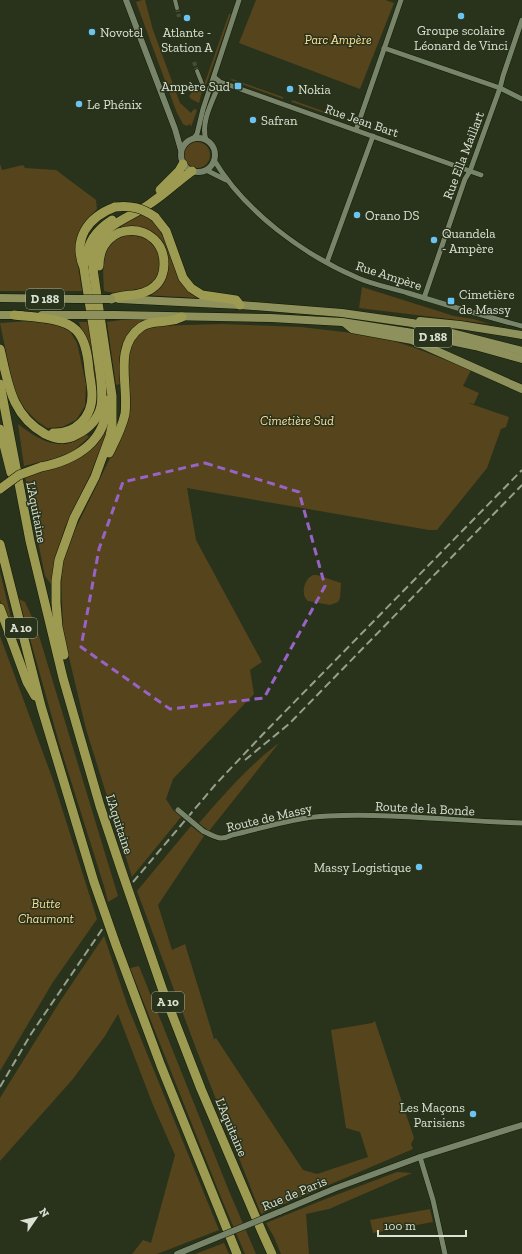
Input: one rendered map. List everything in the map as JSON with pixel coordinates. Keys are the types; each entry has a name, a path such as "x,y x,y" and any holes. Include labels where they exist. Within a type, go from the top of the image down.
{"highway":[{"path":"84,268 87,252 96,232 105,224 149,200 171,180 183,164"},
{"path":"95,477 110,436 113,408 93,263 94,249 100,238 109,229 153,202 174,187 184,176 192,171"},
{"path":"0,349 8,385 17,407 29,423 36,429 56,439 65,439 78,434 91,425 97,417 101,406 102,396 84,268 80,254 81,244 85,231 93,219 115,207 133,206 155,217 166,231 183,278 196,292 208,296 236,300 240,305"},
{"path":"99,303 100,251 108,240 118,233 129,230 144,232 156,240 163,253 164,268 160,280 155,286 140,294 119,296 111,299"},
{"path":"14,315 60,321 69,325 76,330 83,340 86,349 92,394 89,412 81,423 69,431 60,433 43,433"},
{"path":"64,678 66,661 58,627 56,603 56,581 59,560 74,518 101,468 122,424 125,413 126,397 124,362 127,344 141,326 148,323 174,320 182,317"},
{"path":"0,489 19,475 41,467 56,464 76,456 84,450 97,434 105,417 106,406 102,372 99,368"},
{"name":"L'Aquitaine","path":"0,384 25,520 64,678 100,806 163,991 202,1089 272,1254"},
{"path":"0,429 16,496 25,520"},
{"name":"A 10","path":"0,544 41,706 94,882 161,1066 237,1254"},
{"path":"0,608 27,682 41,706"},
{"path":"262,1232 267,1254"}],"main road":[{"name":"D 188","path":"0,298 111,299 240,305 342,313 412,323 522,351"},
{"name":"D 188","path":"0,315 114,315 271,318 342,322 421,334 475,346 522,359"},
{"path":"412,323 421,321 522,335"},
{"path":"342,322 352,329 412,340 522,389"}],"street":[{"path":"126,0 175,129 183,164 192,171 199,172 206,170 211,166 214,160 214,149 206,140 204,133 205,124 220,82"},
{"path":"175,0 177,8"},
{"path":"181,150 197,134 201,115 239,0"},
{"path":"356,130 401,0"},
{"name":"Rue Ella Maillart","path":"424,298 465,179 470,170 500,88 522,20"},
{"path":"384,48 500,88 522,99"},
{"path":"197,70 203,86"},
{"name":"Rue Jean Bart","path":"214,78 220,82 481,175"},
{"path":"175,129 182,137 192,139 201,138 206,140"},
{"path":"327,262 373,136"},
{"name":"Rue Ampère","path":"214,160 228,181 244,199 275,227 292,241 327,262 360,279 522,326"},
{"name":"Rue Ampère","path":"206,170 228,181"},
{"name":"Route de Massy","path":"178,810 203,831 216,838 225,839 232,835 294,821 327,816"},
{"name":"Route de la Bonde","path":"327,816 382,816 522,823"},
{"name":"Rue de Paris","path":"177,1254 336,1188 420,1157 522,1125"},
{"path":"420,1157 433,1200 445,1254"}],"highlighted area":[{"path":"205,463 299,492 325,586 264,698 170,709 81,647 99,549 123,482"}],"green space":[{"path":"145,0 153,30 180,103 191,113 194,109 197,110 191,127 190,124 187,126 183,124 177,113 136,2"},
{"name":"Parc Ampère","path":"256,0 385,0 394,3 360,89 239,43"},
{"path":"229,14 231,14 206,85 204,85"},
{"path":"232,79 283,97 283,99 231,80"},
{"path":"198,85 202,91 199,103 191,99 189,96"},
{"path":"292,100 345,119 344,120 292,102"},
{"path":"197,142 206,146 210,155 206,164 197,168 188,164 184,155 188,146"},
{"path":"0,164 2,170 23,165 25,168 56,170 96,200 97,209 82,228 77,247 78,268 82,291 0,291"},
{"path":"142,213 156,225 198,298 145,295 160,285 160,243 120,229 122,224"},
{"path":"126,235 142,237 152,244 159,253 160,263 158,274 151,284 140,291 125,294 104,291 104,258 111,245 117,239"},
{"path":"362,287 454,316 490,324 359,308"},
{"path":"121,320 143,320 128,334 121,348 121,384 116,385 107,322"},
{"path":"29,321 57,325 66,328 77,343 86,384 85,406 76,420 62,427 47,428 37,421 24,408 14,391 0,323"},
{"path":"79,322 89,322 97,391 95,409 93,408 87,347"},
{"name":"Cimetière Sud","path":"222,324 301,327 361,334 388,339 471,370 463,386 479,393 474,404 468,403 509,417 506,427 501,429 487,468 437,530 429,530 187,488 196,540 262,662 250,670 254,694 173,779 166,799 173,810 181,817 132,877 86,729 63,632 61,570 67,546 116,446 128,416 127,358 136,335 152,326"},
{"path":"108,416 108,431 90,475 65,527 54,563 54,576 51,584 45,576 25,477 68,463"},
{"path":"18,424 42,440 55,444 76,441 86,434 89,437 72,452 53,459 24,466"},
{"path":"0,572 17,643 0,600"},
{"path":"313,575 341,583 340,598 338,602 330,605 308,601 304,595 304,587 307,580"},
{"path":"19,599 25,602 36,626 118,896 108,902 60,746"},
{"name":"Butte Chaumont","path":"0,636 53,780 97,919 53,982 0,1071"},
{"path":"279,743 209,831 199,823 227,791 257,761"},
{"path":"191,826 204,836 158,905 172,950 185,944 214,1039 211,1041 216,1038 303,1170 317,1174 368,1157 360,1132 346,1128 331,1030 372,1023 375,1021 414,1138 411,1144 413,1149 261,1214 197,1051 137,891"},
{"path":"104,936 128,1007 219,1230 157,1254 132,1254 143,1240 151,1243 175,1155 153,1105 118,1014 105,1036 72,1080 0,1161 0,1098 59,1003"},
{"path":"139,966 229,1191 256,1254 245,1254 220,1195 130,968"},
{"path":"397,1172 412,1173 329,1209 306,1214 309,1254 281,1254 266,1223"},
{"path":"430,1209 433,1222 373,1233 370,1220"},
{"path":"224,1243 229,1254 195,1254"}],"tunnel":[{"path":"177,8 179,17"},
{"path":"194,62 197,71"}],"railway":[{"path":"133,882 215,785 265,732 522,470"},
{"path":"245,760 289,724 522,485"},
{"path":"0,1087 31,1034 103,928"}],"place":[{"name":"Groupe scolaire Léonard de Vinci","path":"461,16"},
{"name":"Atlante - Station A","path":"187,18"},
{"name":"Novotel","path":"92,32"},
{"name":"Ampère Sud","path":"238,86"},
{"name":"Nokia","path":"290,89"},
{"name":"Le Phénix","path":"79,104"},
{"name":"Safran","path":"253,120"},
{"name":"Orano DS","path":"357,215"},
{"name":"Quandela - Ampère","path":"434,240"},
{"name":"Cimetière de Massy","path":"451,301"},
{"name":"Massy Logistique","path":"419,867"},
{"name":"Les Maçons Parisiens","path":"473,1114"}]}
